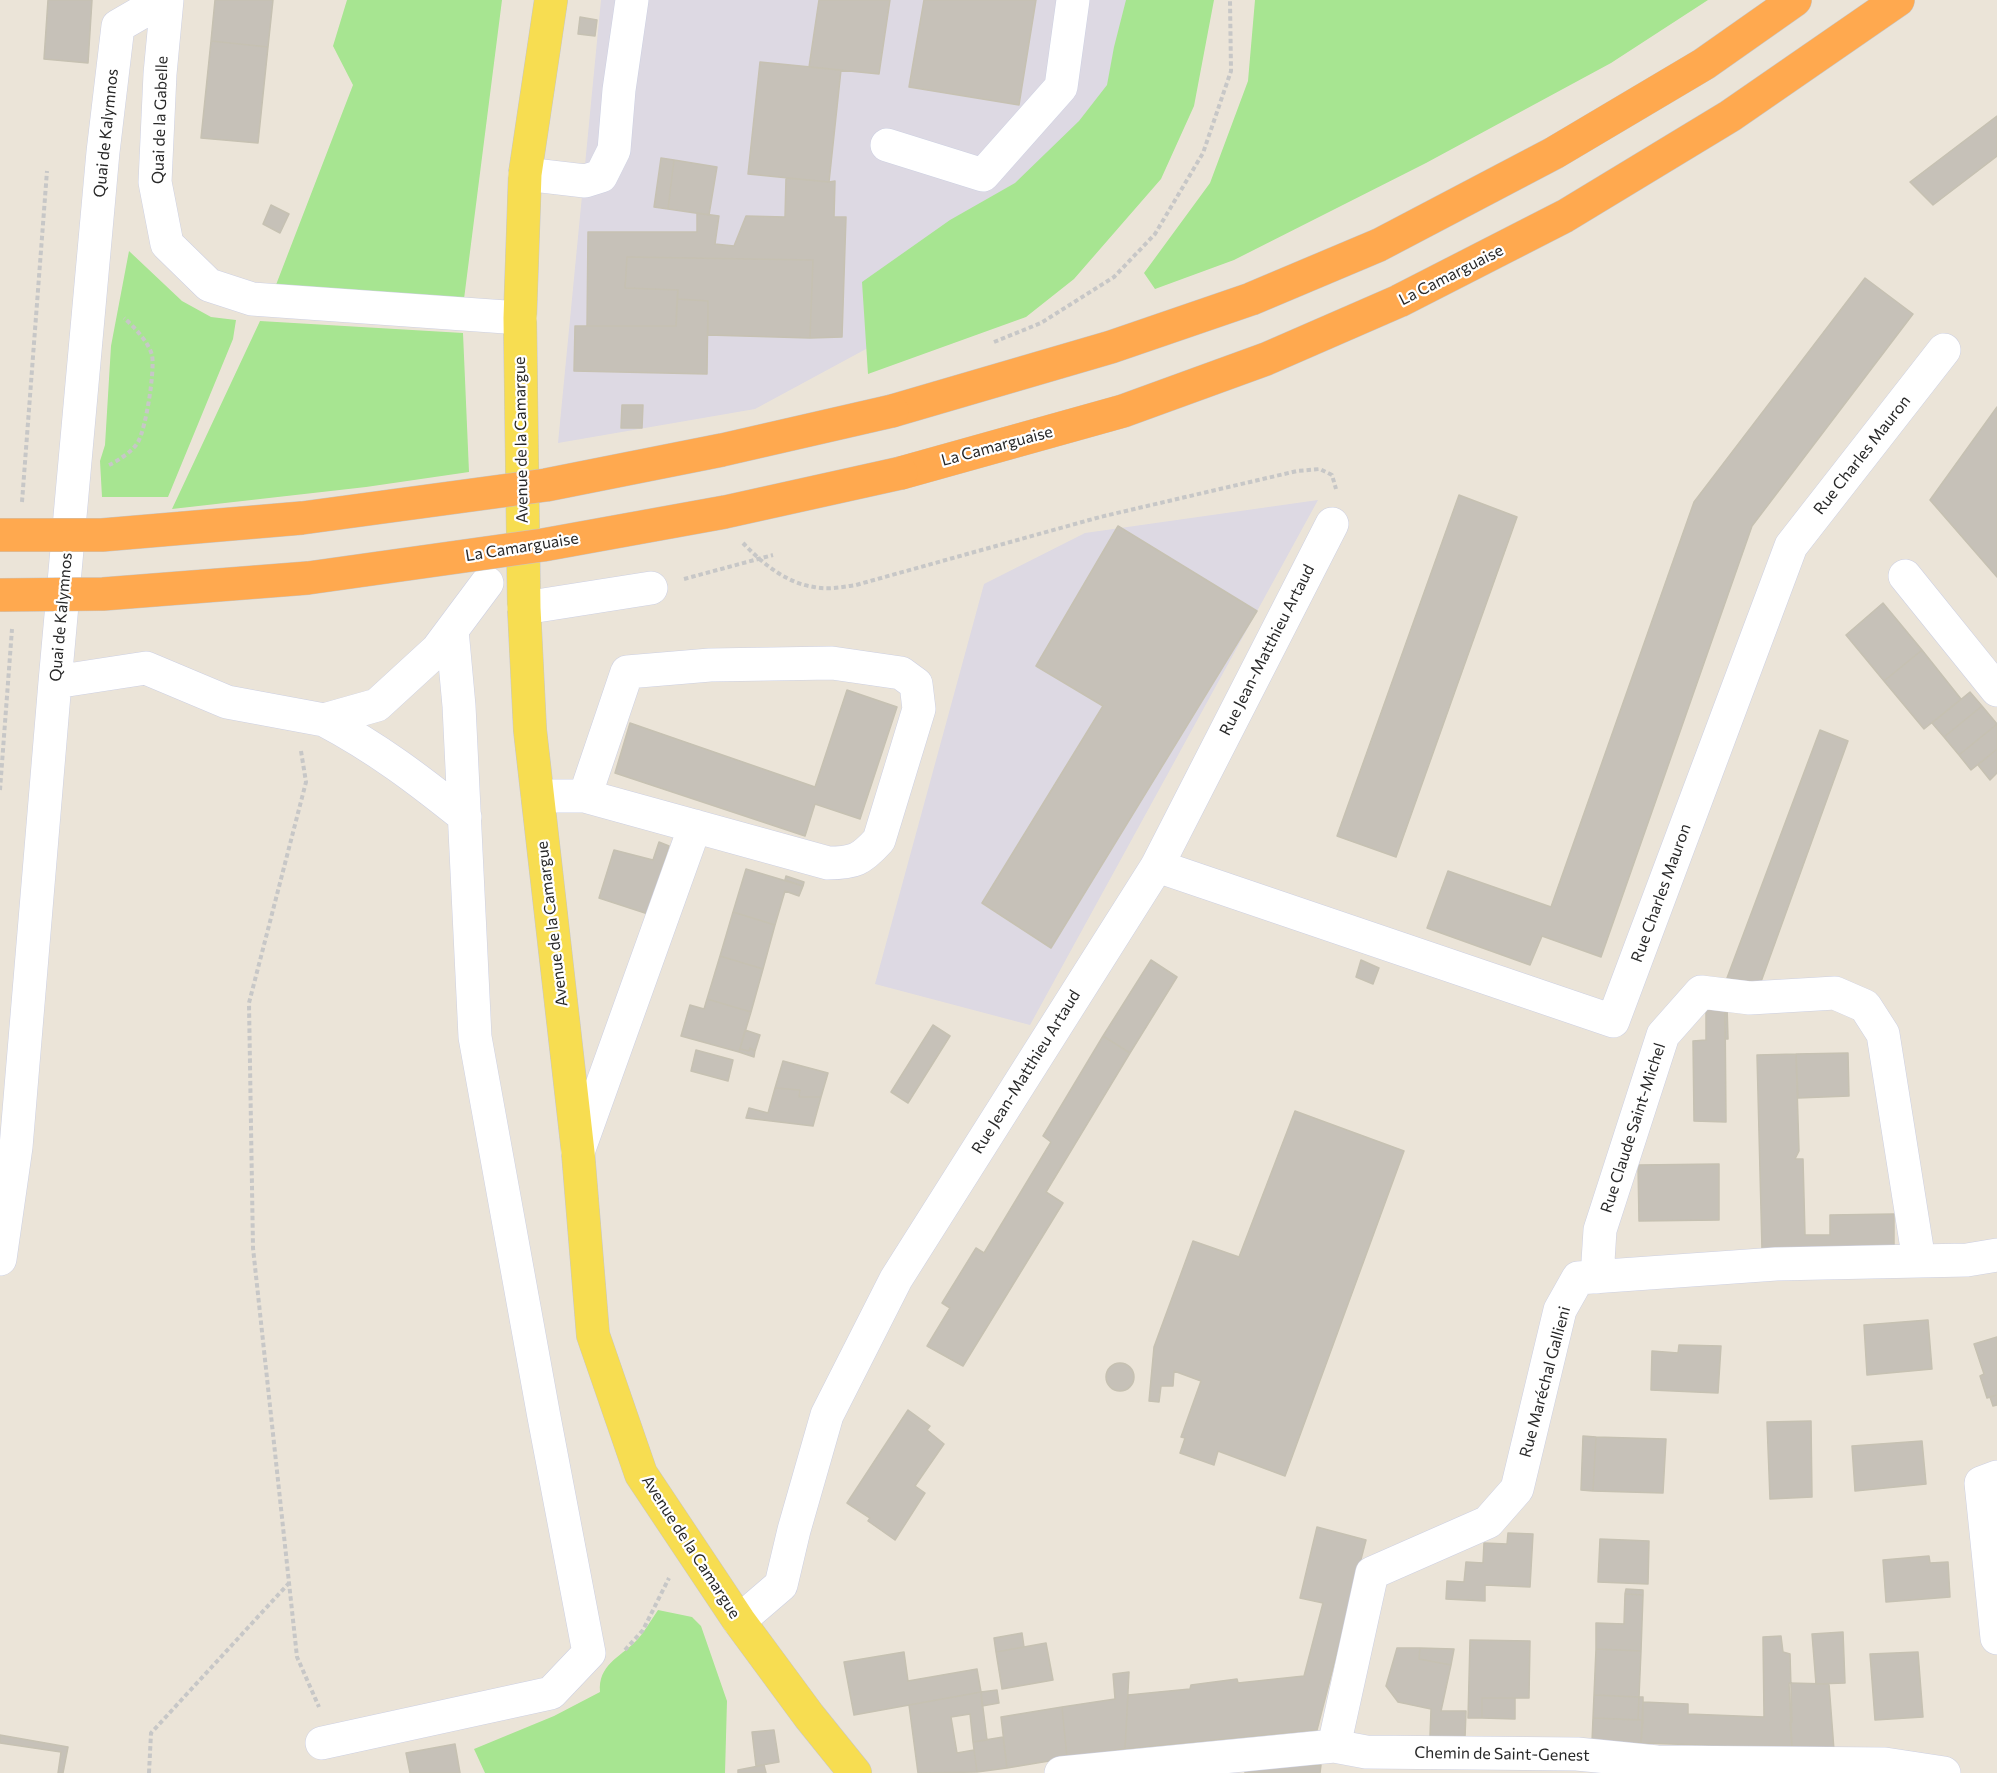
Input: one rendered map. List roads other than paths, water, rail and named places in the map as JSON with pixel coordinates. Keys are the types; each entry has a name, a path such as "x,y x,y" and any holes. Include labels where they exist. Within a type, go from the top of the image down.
{"highway":[{"path":"0,535 102,535 302,518 535,487 722,450 892,411 1122,343 1251,299 1378,245 1554,153 1704,64 1795,0"},
{"name":"La Camarguaise","path":"6,609 103,594 308,578 555,543 725,512 901,473 1123,411 1266,359 1399,301 1575,210 1730,116 1898,0"}],"main road":[{"name":"Avenue de la Camargue","path":"551,0 525,174 520,318 524,608 530,730 578,1152 593,1335 641,1474 739,1621 809,1716 855,1773"}],"street":[{"name":"Quai de Kalymnos","path":"0,1259 16,1147 90,293 118,26 163,0"},
{"name":"Quai de la Gabelle","path":"167,0 160,75 155,182 167,244 209,285 252,299 520,318"},
{"path":"525,174 585,181 602,176 614,150 619,90 632,0"},
{"path":"887,145 983,175 1061,87 1073,0"},
{"name":"Rue Charles Mauron","path":"1156,866 1613,1021 1791,546 1944,350"},
{"name":"Rue Jean-Matthieu Artaud","path":"739,1621 781,1585 794,1530 827,1415 896,1279 1156,866 1332,524"},
{"path":"1905,576 1993,680"},
{"path":"309,718 377,705 437,650 487,583"},
{"path":"524,608 651,588"},
{"path":"322,1743 551,1693 589,1653 475,1037 459,706 452,630"},
{"path":"538,796 585,796 828,863 850,863 864,856 879,840 919,709 916,684 901,673 831,663 710,665 627,672 585,796"},
{"path":"55,682 147,668 227,702 309,718 361,740 403,767 465,817"},
{"path":"578,1152 695,826"},
{"name":"Rue Claude Saint-Michel","path":"1597,1277 1600,1230 1664,1035 1701,992 1750,998 1835,993 1865,1006 1882,1034 1919,1262"},
{"name":"Rue Maréchal Gallieni","path":"1334,1746 1372,1574 1488,1522 1517,1489 1560,1310 1578,1278 1776,1264 1967,1260 1997,1255"},
{"path":"1997,1477 1981,1483 1997,1638"},
{"name":"Chemin de Saint-Genest","path":"1061,1773 1334,1746 1366,1752 1577,1754 1658,1762 1885,1764 1944,1773"}]}
